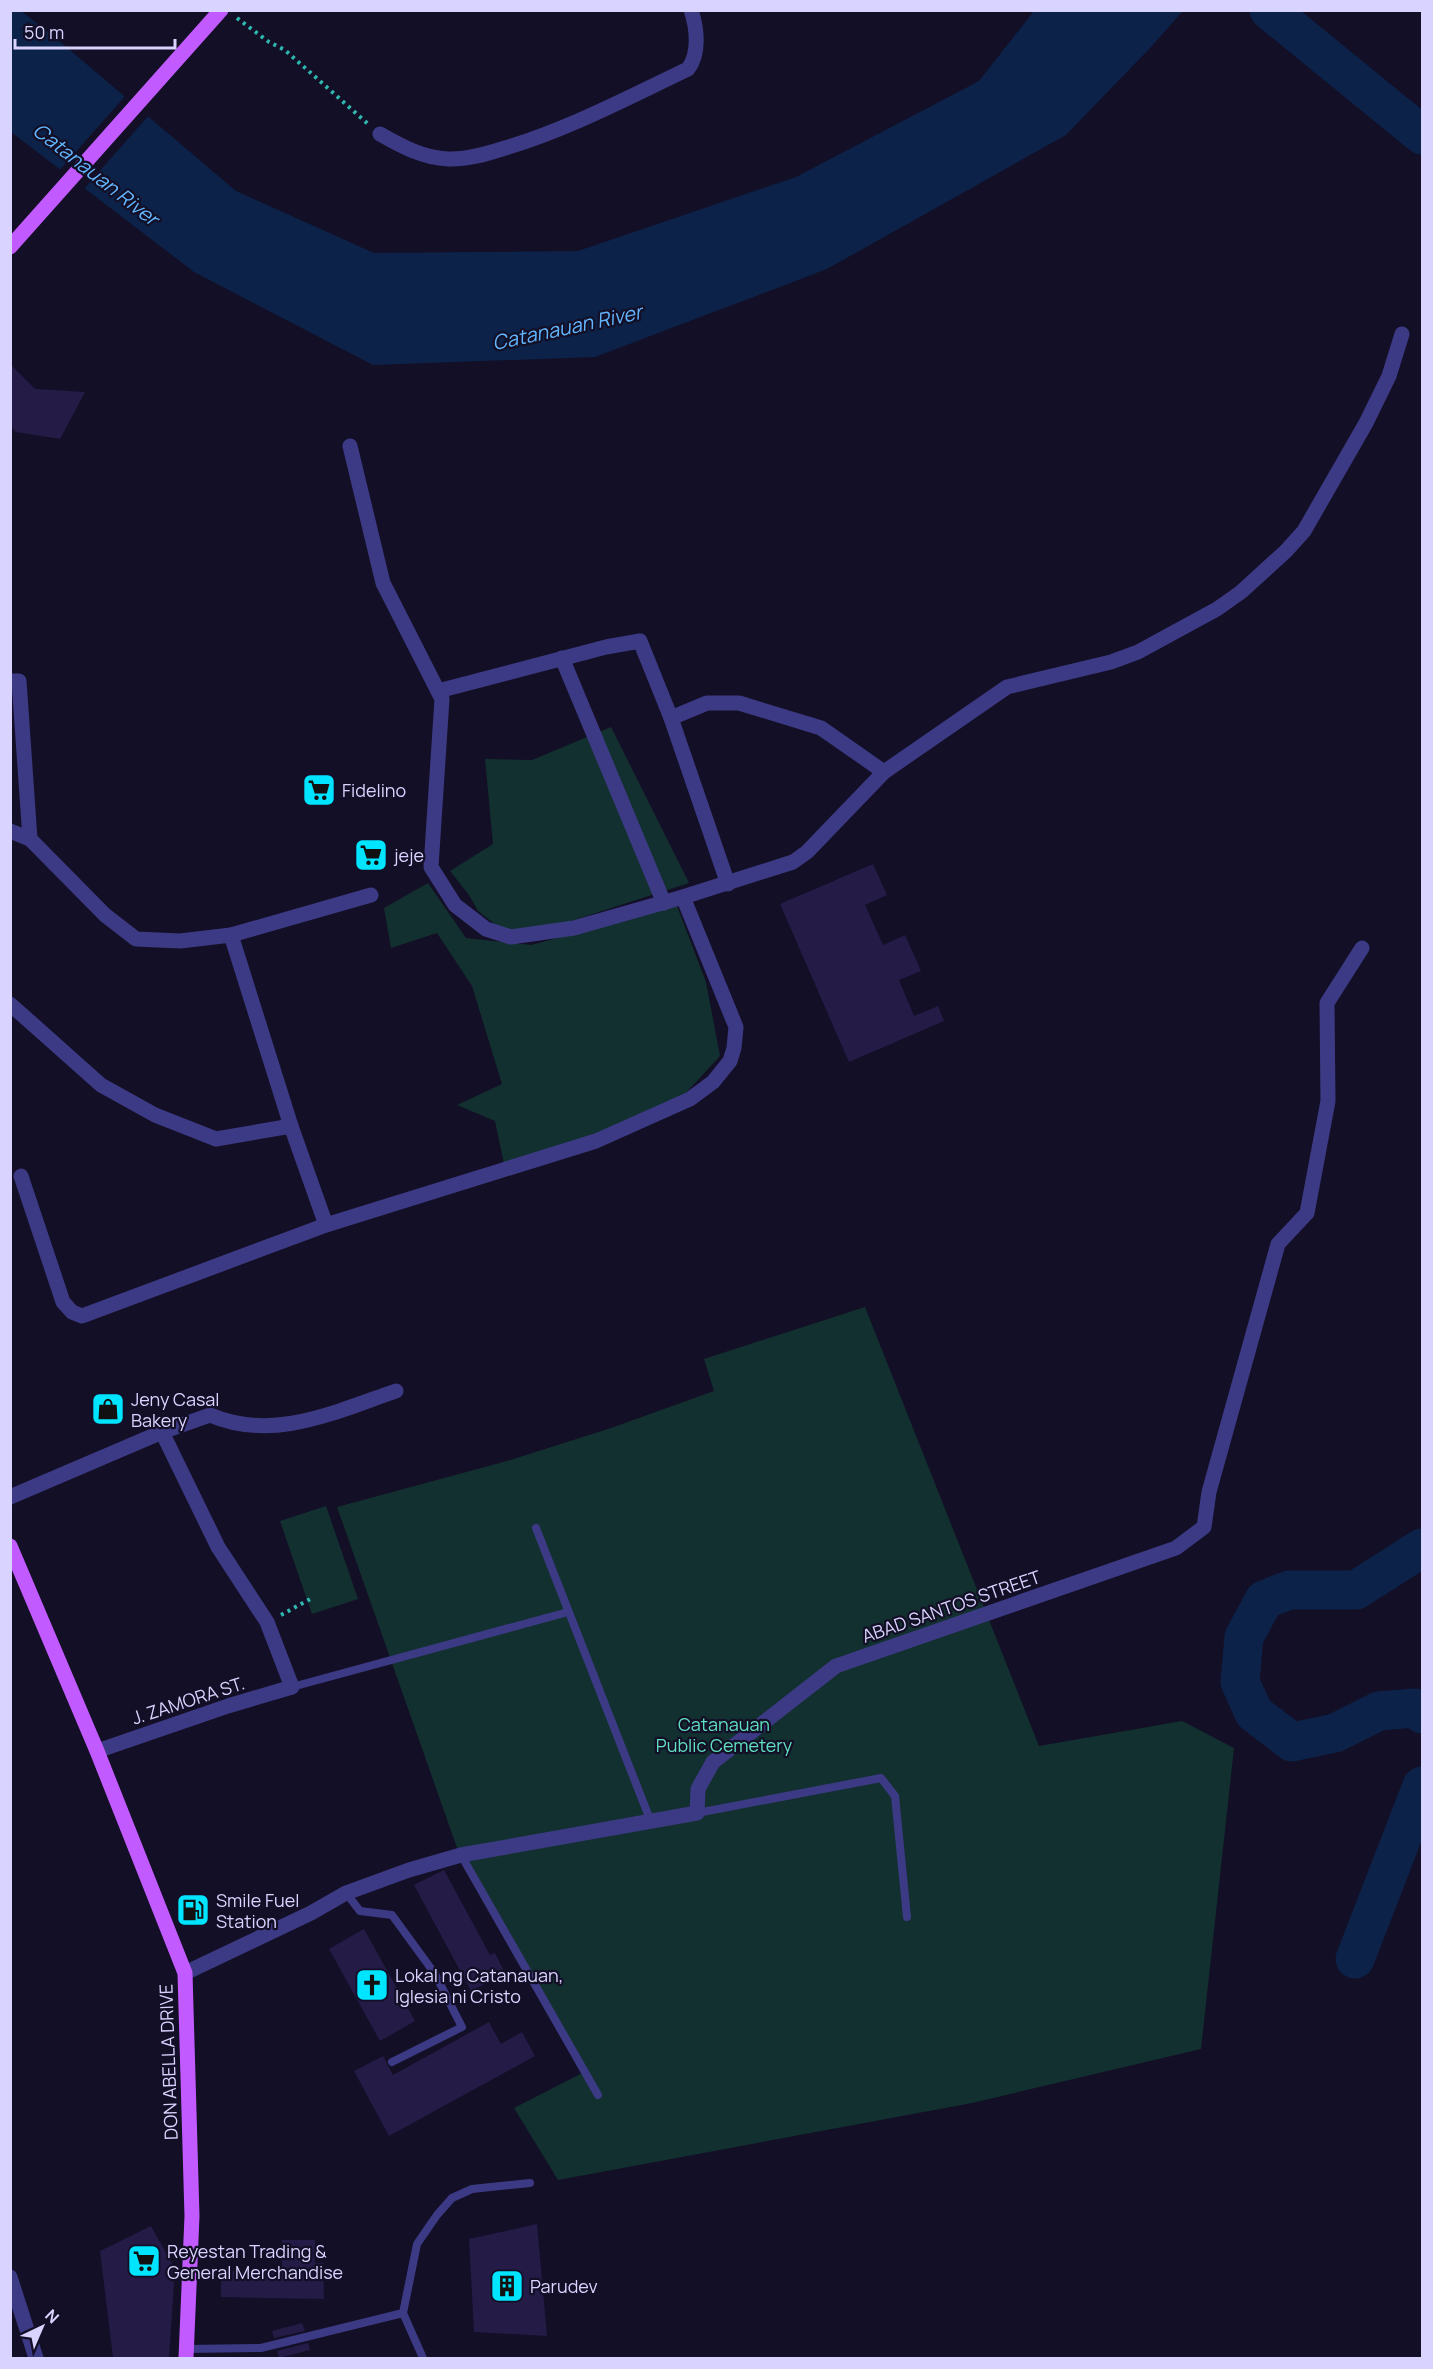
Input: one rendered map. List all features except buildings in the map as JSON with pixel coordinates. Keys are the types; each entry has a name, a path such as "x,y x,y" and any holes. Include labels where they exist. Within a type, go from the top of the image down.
{"main road":[{"path":"10,247 217,16"},
{"name":"DON ABELLA DRIVE","path":"10,1546 97,1751 185,1973 192,2216 186,2354"}],"street":[{"path":"380,134 410,152 448,159 484,154 528,142 566,127 688,69 693,63 695,50 696,24 691,10"},
{"path":"350,446 383,583 442,699 431,867 455,905 486,929 511,937 574,928 728,884 793,862 807,852 884,772 1007,687 1111,662 1138,652 1216,609 1241,592 1286,551 1304,531 1366,423 1389,376 1402,333"},
{"path":"438,691 606,647 640,641 671,718 728,884"},
{"path":"562,658 663,903"},
{"path":"10,681 20,681 30,838"},
{"path":"671,718 707,703 739,703 821,728 884,772"},
{"path":"10,831 30,838 105,915 136,939 180,941 231,935 371,895"},
{"path":"21,1176 63,1302 72,1312 82,1316 326,1225 596,1141 690,1099 712,1082 730,1061 736,1027 683,897"},
{"path":"231,935 291,1126 326,1225"},
{"name":"ABAD SANTOS STREET","path":"696,1813 698,1789 713,1762 836,1666 1176,1548 1204,1527 1209,1492 1278,1244 1307,1213 1328,1101 1328,1003 1362,948"},
{"path":"10,1004 101,1085 154,1115 216,1139 291,1126"},
{"path":"10,1497 162,1432 210,1415 230,1424 261,1428 311,1420 396,1391"},
{"path":"162,1432 218,1547 267,1622 292,1687"},
{"name":"J. ZAMORA ST.","path":"97,1751 228,1706 292,1687"},
{"path":"185,1973 311,1913 346,1893 409,1870 460,1855 696,1813"},
{"path":"10,2277 36,2358"}],"lane":[{"path":"536,1528 651,1822"},
{"path":"292,1687 568,1612"},
{"path":"696,1813 881,1778 895,1796 907,1917"},
{"path":"460,1855 598,2095"},
{"path":"346,1893 360,1911 392,1915 435,1974 462,2027 392,2062"},
{"path":"423,2358 403,2313 417,2244 452,2198 472,2189 530,2183"},
{"path":"186,2354 261,2348 403,2313"}],"path":[{"path":"229,10 268,42 285,50 380,134"},
{"path":"267,1622 312,1598"}],"green space":[{"path":"611,727 689,883 571,921 511,937 478,911 469,895 450,871 493,844 485,759 532,760"},
{"path":"428,883 466,938 531,945 677,906 706,982 720,1056 684,1095 593,1135 504,1164 495,1121 457,1105 502,1084 472,986 437,933 391,948 384,908"},
{"name":"Catanauan Public Cemetery","path":"865,1307 1039,1746 1182,1721 1234,1748 1201,2049 972,2103 558,2180 514,2108 588,2070 462,1862 337,1507 507,1461 611,1428 714,1391 704,1359"},
{"path":"326,1506 358,1599 312,1614 280,1521"}],"water":[{"name":"Catanauan River","path":"10,11 21,11 57,39 236,191 374,253 578,251 796,177 979,81 1034,11 1183,11 1066,135 827,269 595,357 373,365 194,272 11,132"}],"pier":[{"path":"127,94 150,114 82,191 58,172"}],"waterway":[{"path":"1269,10 1422,135"},
{"path":"1422,1548 1356,1590 1289,1590 1264,1600 1244,1637 1240,1682 1254,1713 1292,1742 1335,1733 1379,1711 1415,1708 1422,1714"},
{"path":"1355,1959 1422,1786"}],"place":[{"name":"Fidelino","path":"319,790"},
{"name":"jeje","path":"371,855"},
{"name":"Jeny Casal Bakery","path":"108,1409"},
{"name":"Smile Fuel Station","path":"193,1910"},
{"name":"Lokal ng Catanauan, Iglesia ni Cristo","path":"372,1985"},
{"name":"Reyestan Trading & General Merchandise","path":"144,2261"},
{"name":"Parudev","path":"507,2286"}]}
